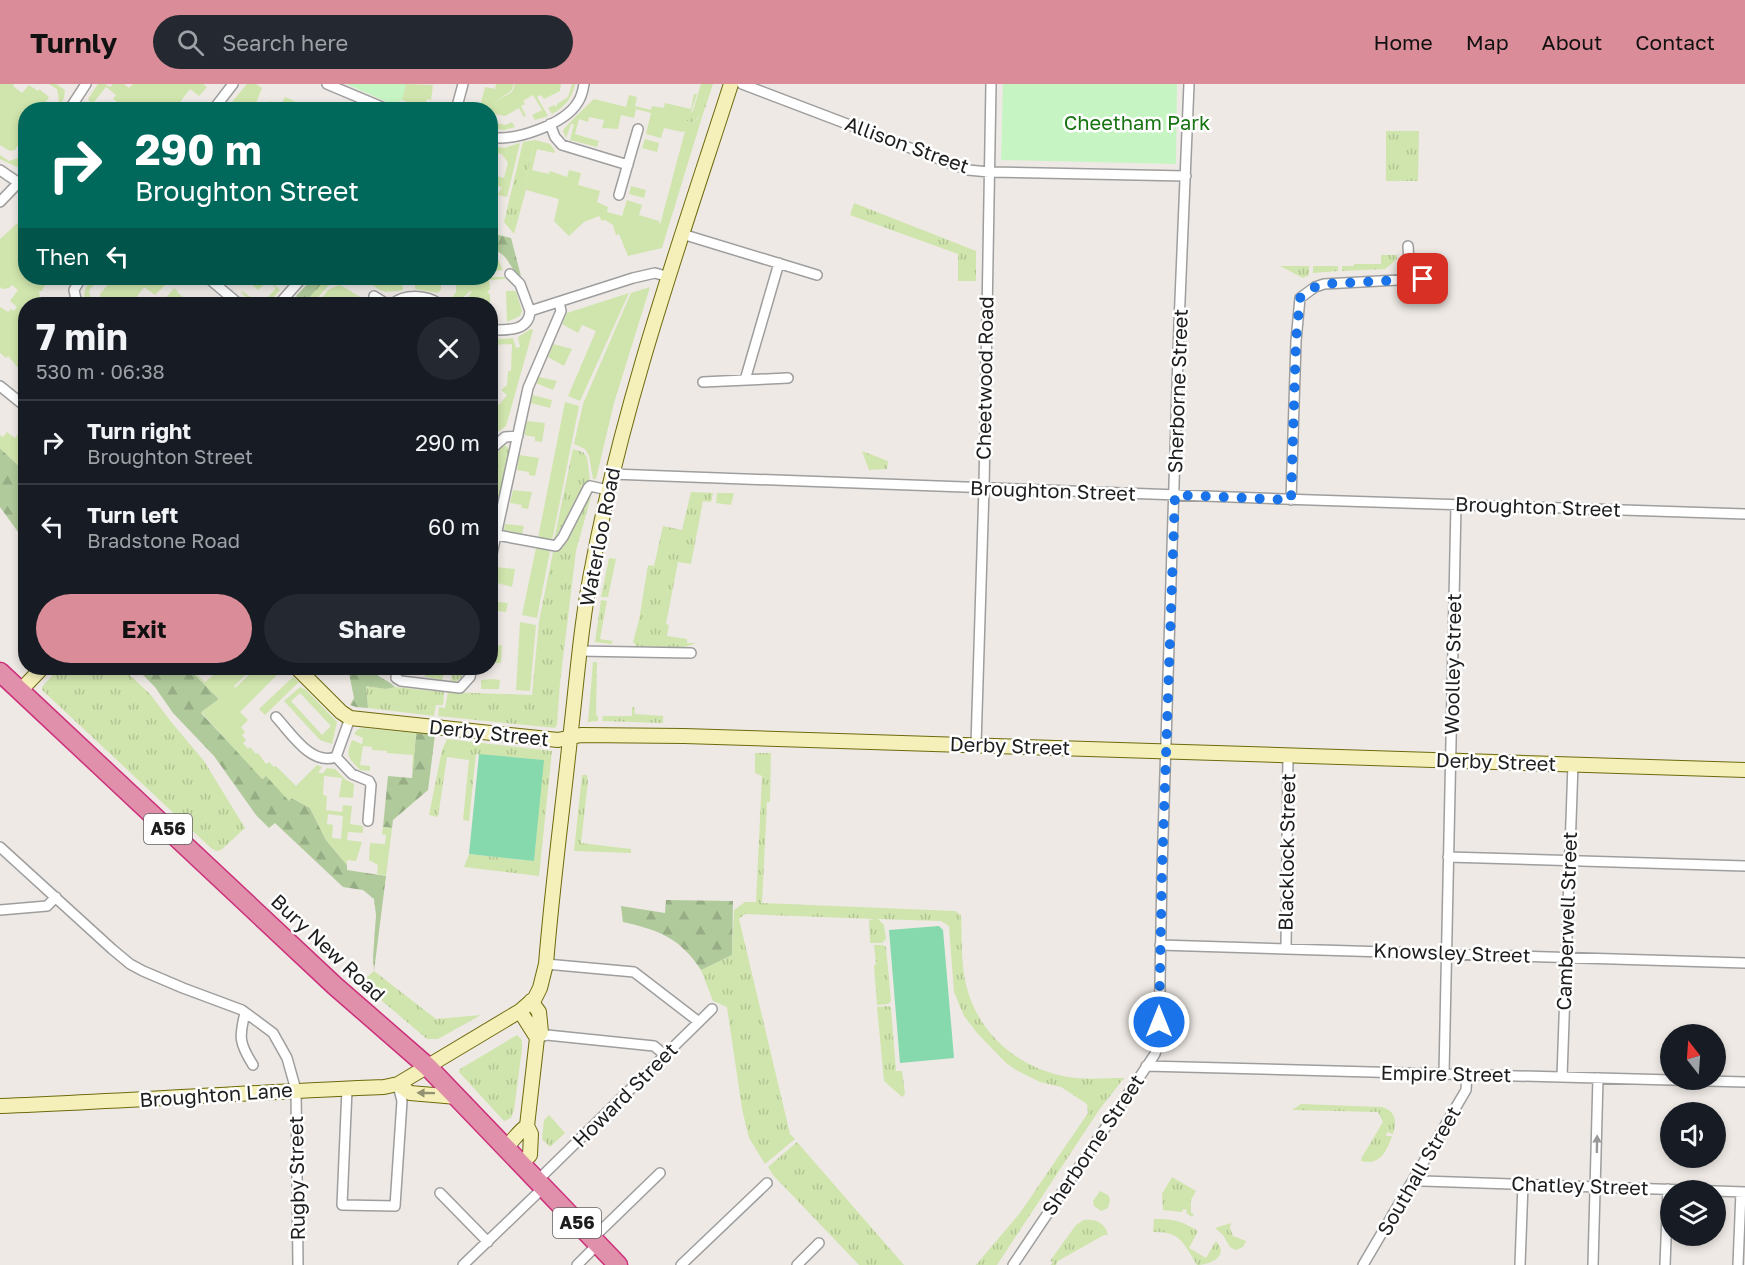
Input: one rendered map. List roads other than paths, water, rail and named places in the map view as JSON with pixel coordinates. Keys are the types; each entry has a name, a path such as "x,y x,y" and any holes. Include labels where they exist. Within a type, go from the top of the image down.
{"highway":[{"name":"Bury New Road","path":"0,672 335,986 428,1067 618,1265"}],"street":[{"path":"219,102 233,84"},
{"path":"327,84 370,102"},
{"path":"458,102 463,84"},
{"path":"498,137 509,138 559,120 579,101 585,84"},
{"name":"Waterloo Road","path":"526,1006 540,988 546,964 579,651 592,564 608,490 635,390 682,234 731,84"},
{"name":"Allison Street","path":"742,84 959,167 989,172 1186,176"},
{"name":"Cheetwood Road","path":"976,744 984,488 991,84"},
{"name":"Sherborne Street","path":"1013,1265 1155,1054 1159,1041 1160,945 1189,84"},
{"path":"76,102 81,86"},
{"path":"550,124 562,145 628,165"},
{"path":"619,195 638,129"},
{"path":"0,170 18,182"},
{"path":"0,202 18,184"},
{"path":"682,234 817,275"},
{"path":"1408,246 1410,279"},
{"path":"745,380 779,263"},
{"path":"530,311 633,278 655,273 669,277"},
{"path":"498,329 521,327 528,320 530,311 520,284 510,274"},
{"path":"1291,500 1296,340 1300,298 1315,287 1324,284 1435,278"},
{"path":"217,285 231,297"},
{"path":"285,297 296,285"},
{"path":"498,526 528,388 561,311 558,302"},
{"path":"703,382 788,378"},
{"path":"0,386 18,397"},
{"path":"498,443 505,437 518,436"},
{"name":"Broughton Street","path":"612,474 1291,500 1745,514"},
{"path":"498,535 556,546 588,488 590,486 608,490"},
{"name":"Woolley Street","path":"1443,1074 1456,505"},
{"path":"579,651 691,653"},
{"path":"20,691 35,675"},
{"path":"304,675 350,718 336,757"},
{"path":"396,675 396,678 401,681 447,688 460,688 470,675"},
{"path":"276,717 305,749 324,759 336,757"},
{"name":"Derby Street","path":"350,718 558,740 585,735 684,736 1745,770"},
{"name":"Blacklock Street","path":"1286,949 1288,755"},
{"path":"336,757 352,774 369,781 371,785 368,821"},
{"name":"Camberwell Street","path":"1562,1077 1573,764"},
{"name":"Rugby Street","path":"0,847 130,964 245,1012 273,1033 287,1059 296,1090 298,1265"},
{"path":"1448,857 1745,866"},
{"path":"0,910 47,906 56,897"},
{"name":"Knowsley Street","path":"1160,945 1745,963"},
{"path":"546,964 634,972 699,1022"},
{"path":"428,1067 526,1006 533,1034 537,1038 527,1126 531,1134 530,1155 521,1164"},
{"name":"Howard Street","path":"463,1265 488,1242 665,1055 712,1009"},
{"path":"245,1012 240,1035 243,1050 253,1065"},
{"path":"537,1038 547,1035 654,1046 665,1055"},
{"name":"Empire Street","path":"1146,1066 1745,1082"},
{"name":"Broughton Lane","path":"0,1106 384,1087 398,1084 428,1067"},
{"name":"Southall Street","path":"1363,1265 1466,1090 1467,1074"},
{"path":"1593,1265 1598,1078"},
{"path":"398,1084 410,1093 457,1097"},
{"path":"347,1089 342,1205 395,1206 402,1101 398,1084"},
{"path":"506,1147 519,1131 527,1126"},
{"path":"577,1265 595,1242 660,1173"},
{"name":"Chatley Street","path":"1416,1177 1428,1181 1660,1189"},
{"path":"681,1265 767,1183"},
{"path":"1520,1265 1523,1184"},
{"name":"Chatley Street","path":"1726,1191 1743,1192"},
{"path":"1738,1265 1743,1192"},
{"path":"440,1193 488,1242"},
{"path":"797,1265 819,1243"},
{"path":"1665,1265 1666,1246"}],"park label":[{"name":"Cheetham Park","path":"1137,123"}]}
